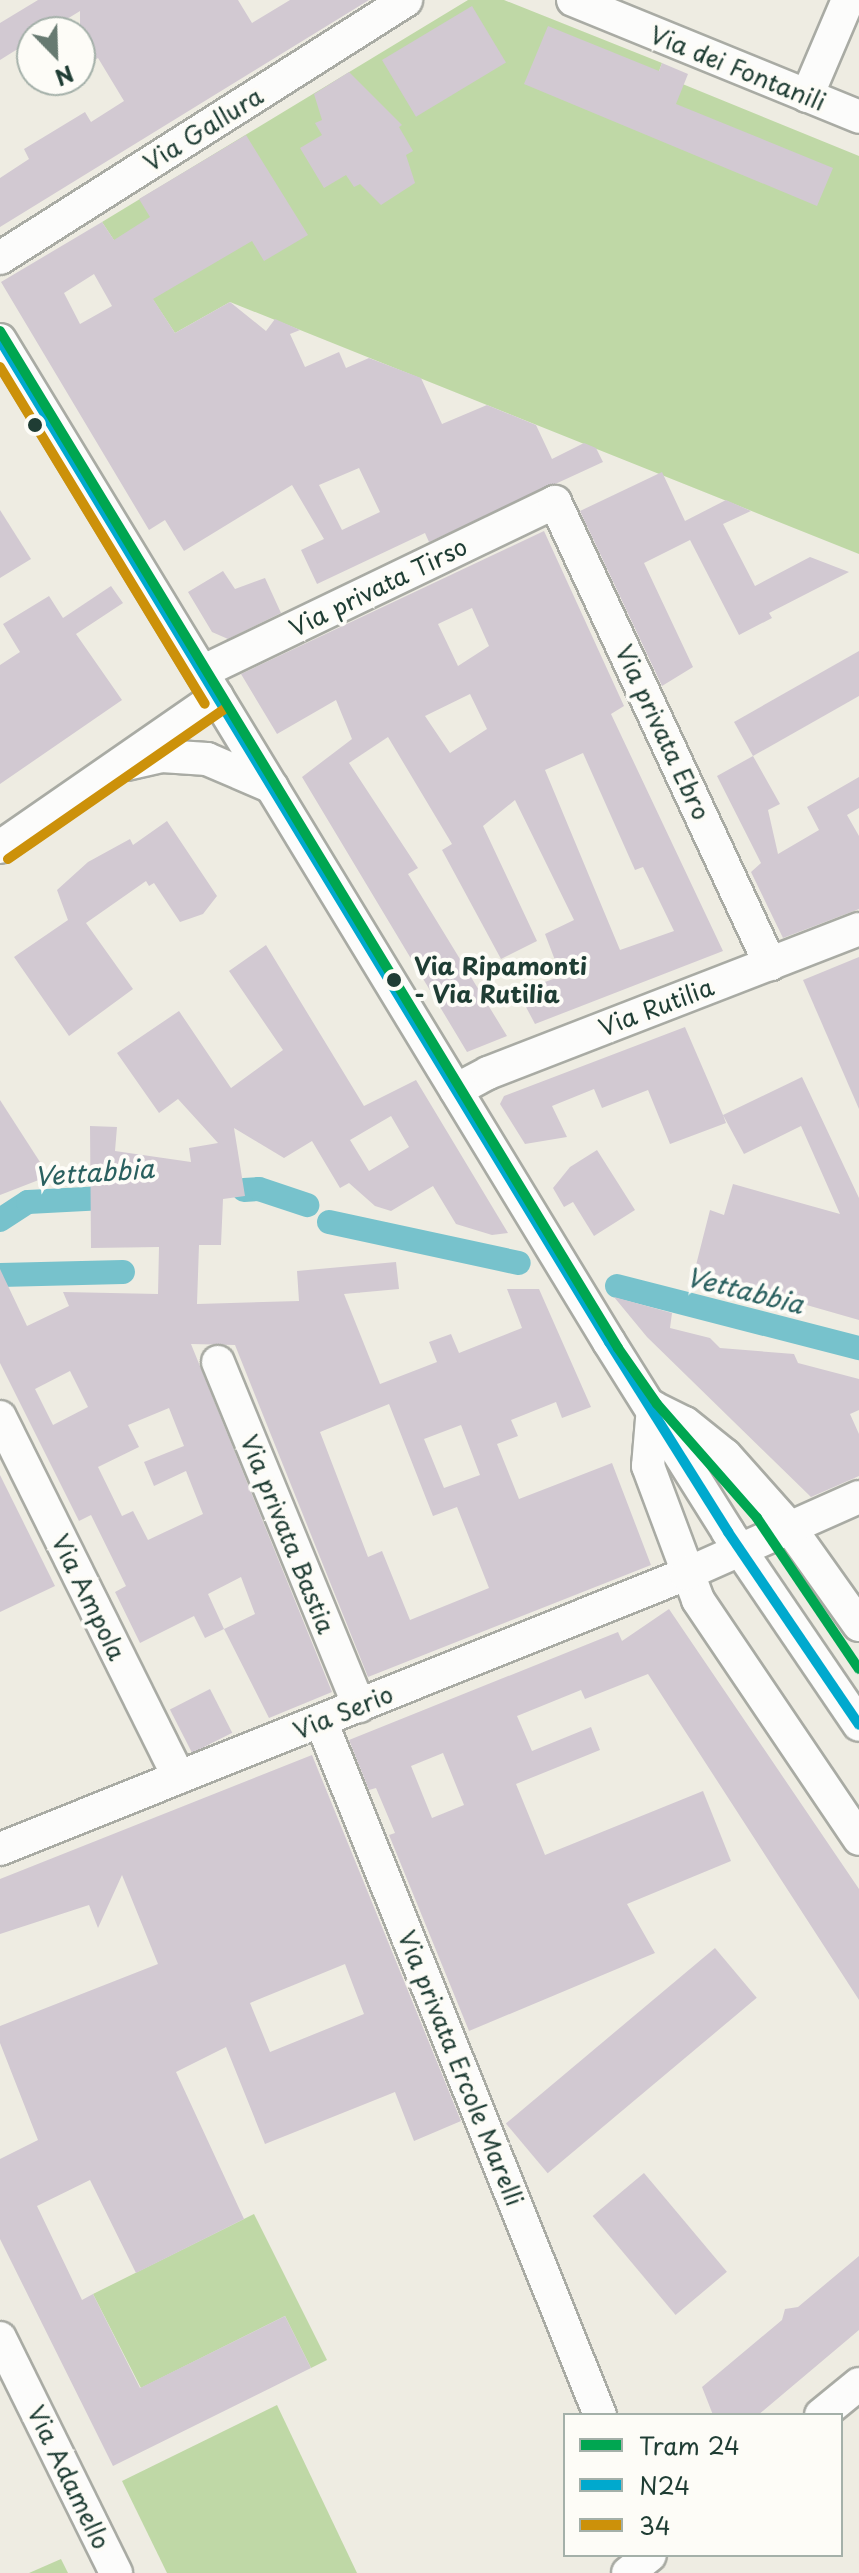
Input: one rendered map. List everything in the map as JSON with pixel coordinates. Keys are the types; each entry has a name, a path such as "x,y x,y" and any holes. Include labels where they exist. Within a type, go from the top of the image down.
{"street":[{"name":"Via Gallura","path":"0,258 406,0"},
{"name":"Via dei Fontanili","path":"573,0 859,117"},
{"path":"807,96 848,0"},
{"path":"0,340 456,1090 741,1550 859,1725"},
{"name":"Via privata Tirso","path":"0,847 112,769 209,684 555,502"},
{"name":"Via privata Ebro","path":"555,502 770,964"},
{"path":"112,769 143,759 184,756 224,764 272,787"},
{"name":"Via Rutilia","path":"456,1090 488,1073 859,929"},
{"name":"Via privata Bastia","path":"218,1362 359,1706"},
{"path":"653,1407 685,1423 725,1455 790,1528 859,1625"},
{"path":"653,1407 648,1466 698,1600 859,1839"},
{"name":"Via Ampola","path":"0,1417 179,1777"},
{"name":"Via Serio","path":"0,1849 686,1574 859,1497"},
{"name":"Via privata Ercole Marelli","path":"321,1721 599,2413"},
{"name":"Via Adamello","path":"0,2338 116,2573"},
{"path":"823,2413 859,2384"},
{"path":"628,2573 648,2557"}],"green space":[{"path":"468,0 504,0 662,63 658,74 859,156 859,554 230,302 175,333 102,222"},
{"path":"254,2214 327,2360 311,2368 285,2316 141,2388 93,2294"},
{"path":"277,2405 357,2573 167,2573 122,2481"},
{"path":"61,2559 68,2573 29,2573"}],"building":[{"path":"38,0 238,0 252,23 290,0 369,0 0,227 0,178 29,159 24,149 85,112 91,122 124,101 96,59 96,16 80,16 80,11 72,16 16,16 16,50 0,60 0,23"},
{"path":"472,6 506,63 416,117 382,60"},
{"path":"548,26 659,71 662,63 688,74 676,104 833,168 817,206 524,84"},
{"path":"349,72 402,125 399,127 413,151 406,155 415,183 381,205 360,184 354,187 346,175 324,188 300,148 322,135 315,123 322,120 314,94"},
{"path":"246,135 308,235 264,261 252,241 153,299 175,333 230,302 266,331 275,319 300,330 290,334 305,367 339,352 346,368 369,358 421,378 442,424 487,405 536,425 552,459 584,443 596,448 603,462 429,542 425,533 317,584 301,550 324,539 292,485 184,551 165,520 149,530 1,282 102,222 114,240 150,217 139,199","holes":["94,274 112,306 80,324 64,293","359,468 380,512 342,530 319,485"]},
{"path":"662,472 685,521 726,500 751,511 723,524 755,586 810,557 849,572 769,613 772,618 739,635 690,540 644,563 693,667 662,686 580,511"},
{"path":"0,510 31,559 0,578"},
{"path":"544,531 624,706 611,714 723,951 535,1024 518,992 561,976 545,934 574,920 515,800 483,826 537,941 501,959 442,850 452,844 388,737 349,763 418,868 408,874 507,1036 467,1052 302,777 352,739 336,700 277,734 241,674","holes":["472,608 489,646 458,666 438,624","470,694 487,729 450,753 425,716","583,753 635,870 643,867 674,931 620,950 545,770"]},
{"path":"223,571 235,589 265,578 281,613 228,639 212,632 188,592"},
{"path":"111,586 123,603 76,634 122,700 0,784 0,665 20,652 3,624 49,596 63,618"},
{"path":"859,651 859,696 753,756 734,722"},
{"path":"753,756 780,804 768,810 778,854 819,830 807,807 859,777 859,808 847,815 859,836 859,909 783,938 751,872 761,863 717,776"},
{"path":"167,821 217,896 203,914 180,922 154,883 149,886 146,881 86,923 133,989 69,1036 14,957 68,920 57,890 88,862 130,839 133,845"},
{"path":"266,945 364,1106 416,1080 508,1233 492,1235 456,1224 433,1186 391,1211 375,1206 349,1183 340,1188 312,1141 284,1158 234,1128 245,1196 223,1199 221,1245 199,1245 197,1304 299,1301 297,1271 396,1262 399,1289 344,1294 380,1384 437,1362 429,1342 451,1334 459,1353 522,1328 507,1289 539,1289 591,1407 562,1418 556,1402 511,1420 518,1436 497,1444 519,1499 612,1463 651,1565 368,1677 235,1345 191,1344 332,1692 269,1718 224,1629 205,1638 194,1616 140,1643 115,1592 126,1586 91,1515 79,1521 0,1363 0,1269 27,1326 69,1306 63,1292 158,1294 159,1247 91,1248 90,1126 117,1127 115,1151 191,1162 189,1148 218,1143 178,1099 159,1113 117,1053 179,1011 231,1088 283,1050 229,971","holes":["391,1116 409,1147 369,1171 350,1140","70,1371 88,1407 53,1425 35,1389","389,1404 433,1516 457,1507 489,1588 410,1620 382,1551 368,1557 320,1432","169,1408 184,1446 144,1462 154,1486 186,1471 203,1514 148,1540 133,1511 122,1516 98,1467 139,1447 128,1425","461,1425 480,1475 444,1488 424,1439","241,1577 255,1614 224,1629 208,1594"]},
{"path":"859,957 859,1109 803,980"},
{"path":"685,1027 726,1123 670,1144 648,1090 602,1108 594,1089 552,1106 567,1137 525,1144 500,1104 504,1096"},
{"path":"802,1077 859,1198 859,1320 694,1273 710,1210 724,1215 733,1184 840,1214 801,1126 744,1154 723,1115"},
{"path":"0,1100 49,1176 0,1195"},
{"path":"597,1150 635,1210 594,1236 573,1202 564,1207 553,1188 570,1167"},
{"path":"614,1297 672,1313 670,1328 710,1338 720,1348 794,1354 798,1363 859,1379 859,1410 850,1414 859,1434 859,1476 811,1497 647,1337"},
{"path":"0,1475 55,1586 0,1612"},
{"path":"669,1609 859,1889 859,2000 648,1674 585,1699 581,1690 517,1716 532,1751 591,1727 600,1750 516,1784 545,1855 703,1791 731,1861 627,1904 655,1953 469,2031 389,1835 395,1833 376,1788 369,1790 349,1740 618,1632 622,1641","holes":["443,1753 464,1805 432,1818 411,1766"]},
{"path":"210,1689 232,1733 192,1753 170,1709"},
{"path":"312,1755 461,2121 414,2141 395,2092 265,2144 226,2047 176,2072 244,2219 136,2273 90,2180 37,2206 82,2300 93,2294 140,2388 285,2316 311,2368 113,2466 0,2239 0,2159 38,2140 0,2043 0,2026 158,1964 122,1875 98,1928 89,1905 0,1934 0,1879","holes":["345,1964 364,2014 270,2052 250,2003"]},
{"path":"715,1948 757,1998 548,2173 506,2123"},
{"path":"644,2173 727,2272 676,2315 593,2216"},
{"path":"859,2256 859,2330 760,2413 712,2413 702,2387 782,2320 785,2309 798,2307"}],"waterway":[{"name":"Vettabbia","path":"244,1190 259,1189 307,1205"},
{"name":"Vettabbia","path":"0,1220 28,1202 123,1197"},
{"name":"Vettabbia","path":"329,1222 519,1263"},
{"name":"Vettabbia","path":"0,1275 123,1272"},
{"name":"Vettabbia","path":"617,1286 859,1348"}],"tram line":[{"name":"24","path":"0,331 618,1348 657,1404 757,1518 859,1669"}],"transit line":[{"name":"N24","path":"0,340 609,1342 728,1532 859,1725"},
{"name":"34","path":"0,367 205,704"},
{"name":"34","path":"8,859 225,709"}],"place":[{"name":"Via Ripamonti - Via Rutilia","path":"394,980"}]}
